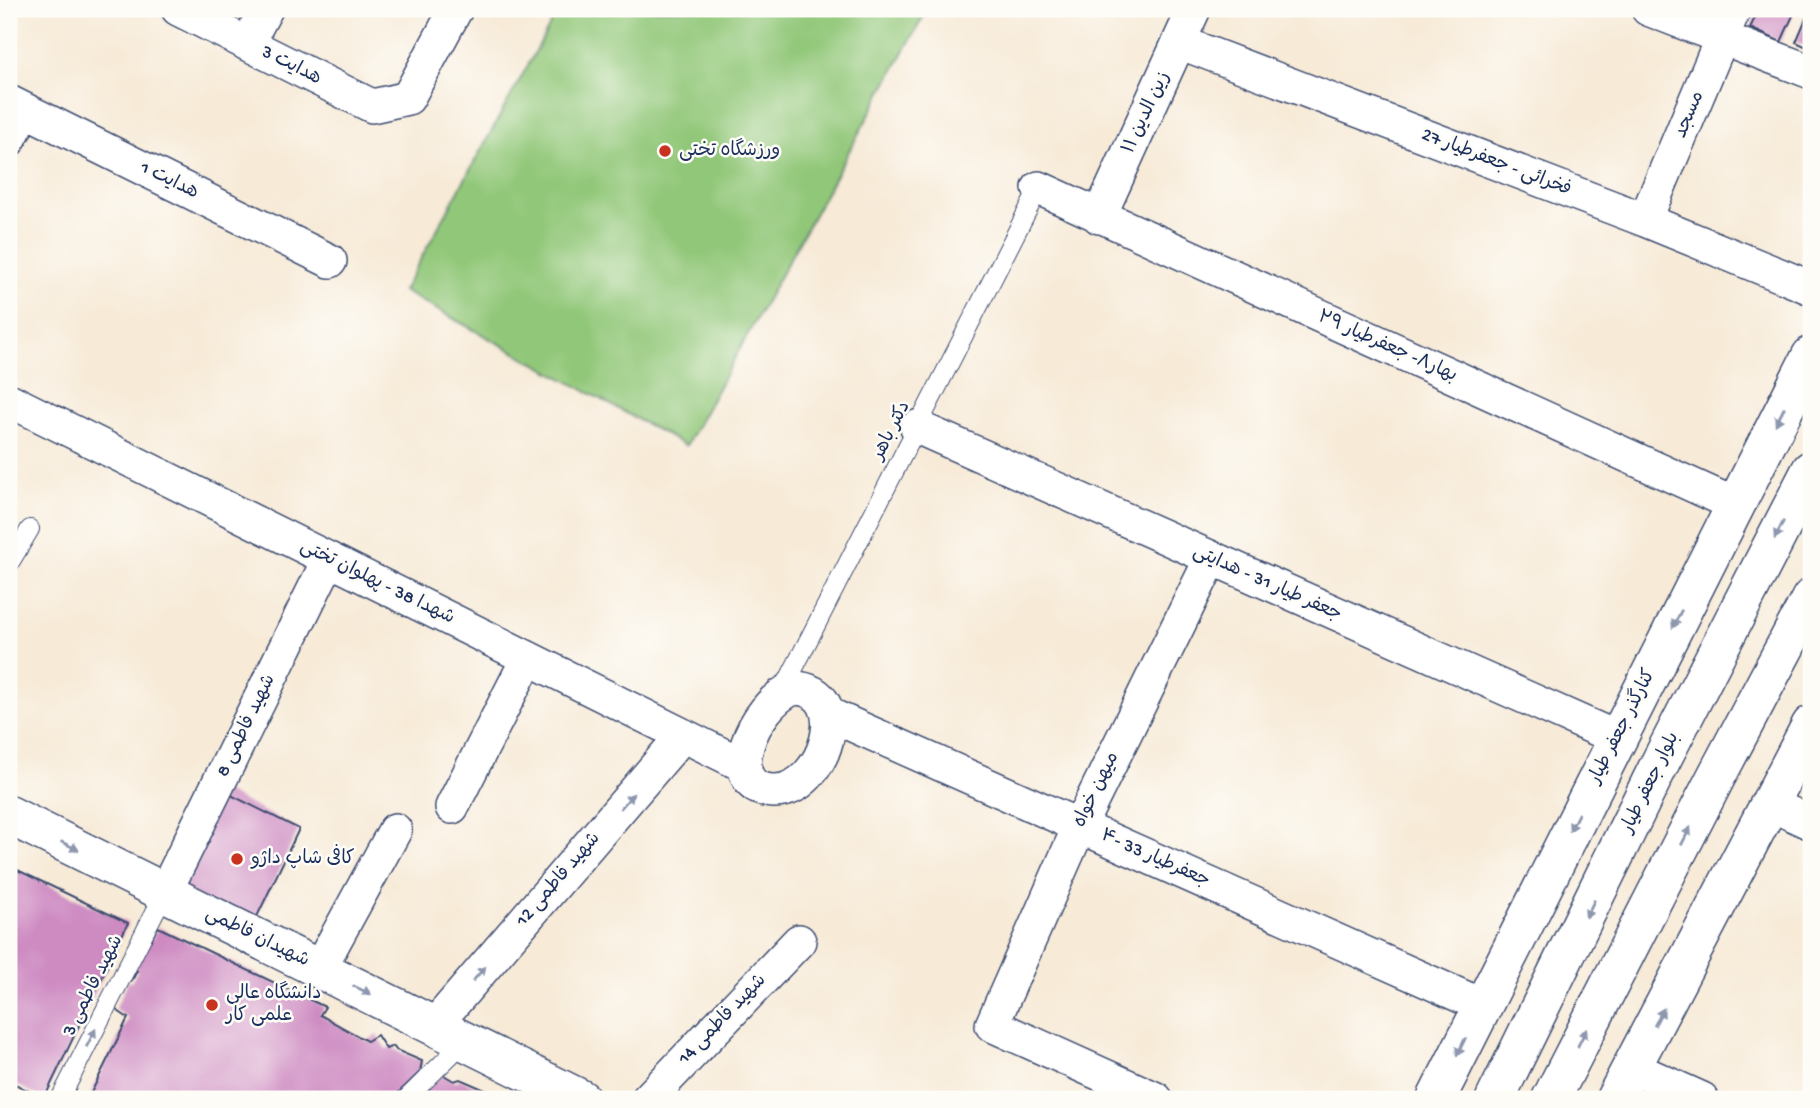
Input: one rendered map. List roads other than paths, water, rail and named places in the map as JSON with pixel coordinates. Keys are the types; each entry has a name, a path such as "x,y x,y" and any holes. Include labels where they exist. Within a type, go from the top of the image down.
{"main road":[{"name":"کنارگذر جعفر طیار","path":"1436,1099 1481,1005 1811,356"},
{"name":"بلوار جعفر طیار","path":"1495,1099 1662,760 1811,470"},
{"path":"1552,1099 1716,777 1811,598"},
{"path":"1624,1083 1811,724"},
{"name":"شهیدان فاطمی","path":"9,815 581,1099"}],"street":[{"name":"هدایت 3","path":"178,9 372,106 408,98 456,9"},
{"path":"247,44 266,9"},
{"name":"زین الدین ۱۱","path":"1099,217 1194,9"},
{"path":"1648,9 1728,23 1811,72"},
{"name":"مسجد","path":"1645,220 1728,23"},
{"name":"فخرائی - جعفرطیار 27","path":"1179,42 1645,220 1811,288"},
{"path":"9,140 17,106"},
{"name":"هدایت 1","path":"17,106 330,261"},
{"name":"بهار۸- جعفرطیار ۲۹","path":"1039,188 1736,505"},
{"name":"شهدا 38 - پهلوان تختی","path":"9,400 745,766"},
{"name":"جعفر طیار 31 - هدایتی","path":"917,427 1617,738"},
{"name":"شهید فاطمی 8","path":"165,892 329,559"},
{"name":"میهن خواه","path":"1156,1099 992,1026 1080,825 1211,559"},
{"path":"453,807 528,658"},
{"path":"806,688 817,694 828,714 828,732 821,756 805,777 777,791 762,789 750,780 745,766 746,749 754,724 769,703 782,692 806,688"},
{"name":"۴- جعفرطیار 33","path":"828,714 1481,1005"},
{"name":"شهید فاطمی 12","path":"450,1033 683,735"},
{"path":"1770,804 1811,823"},
{"path":"319,969 395,830"},
{"name":"شهید فاطمی 14","path":"648,1099 799,941"},
{"path":"1624,1083 1702,1099"}],"lane":[{"name":"دکتر باهر","path":"782,692 1039,188"},
{"path":"9,564 30,529"},
{"name":"شهید فاطمی 3","path":"60,1099 165,892"},
{"path":"406,1099 450,1033"}],"place":[{"name":"ورزشگاه تختی","path":"665,151"},
{"name":"کافی شاپ داژو","path":"237,859"},
{"name":"دانشگاه عالی علمی کار","path":"212,1005"}]}
